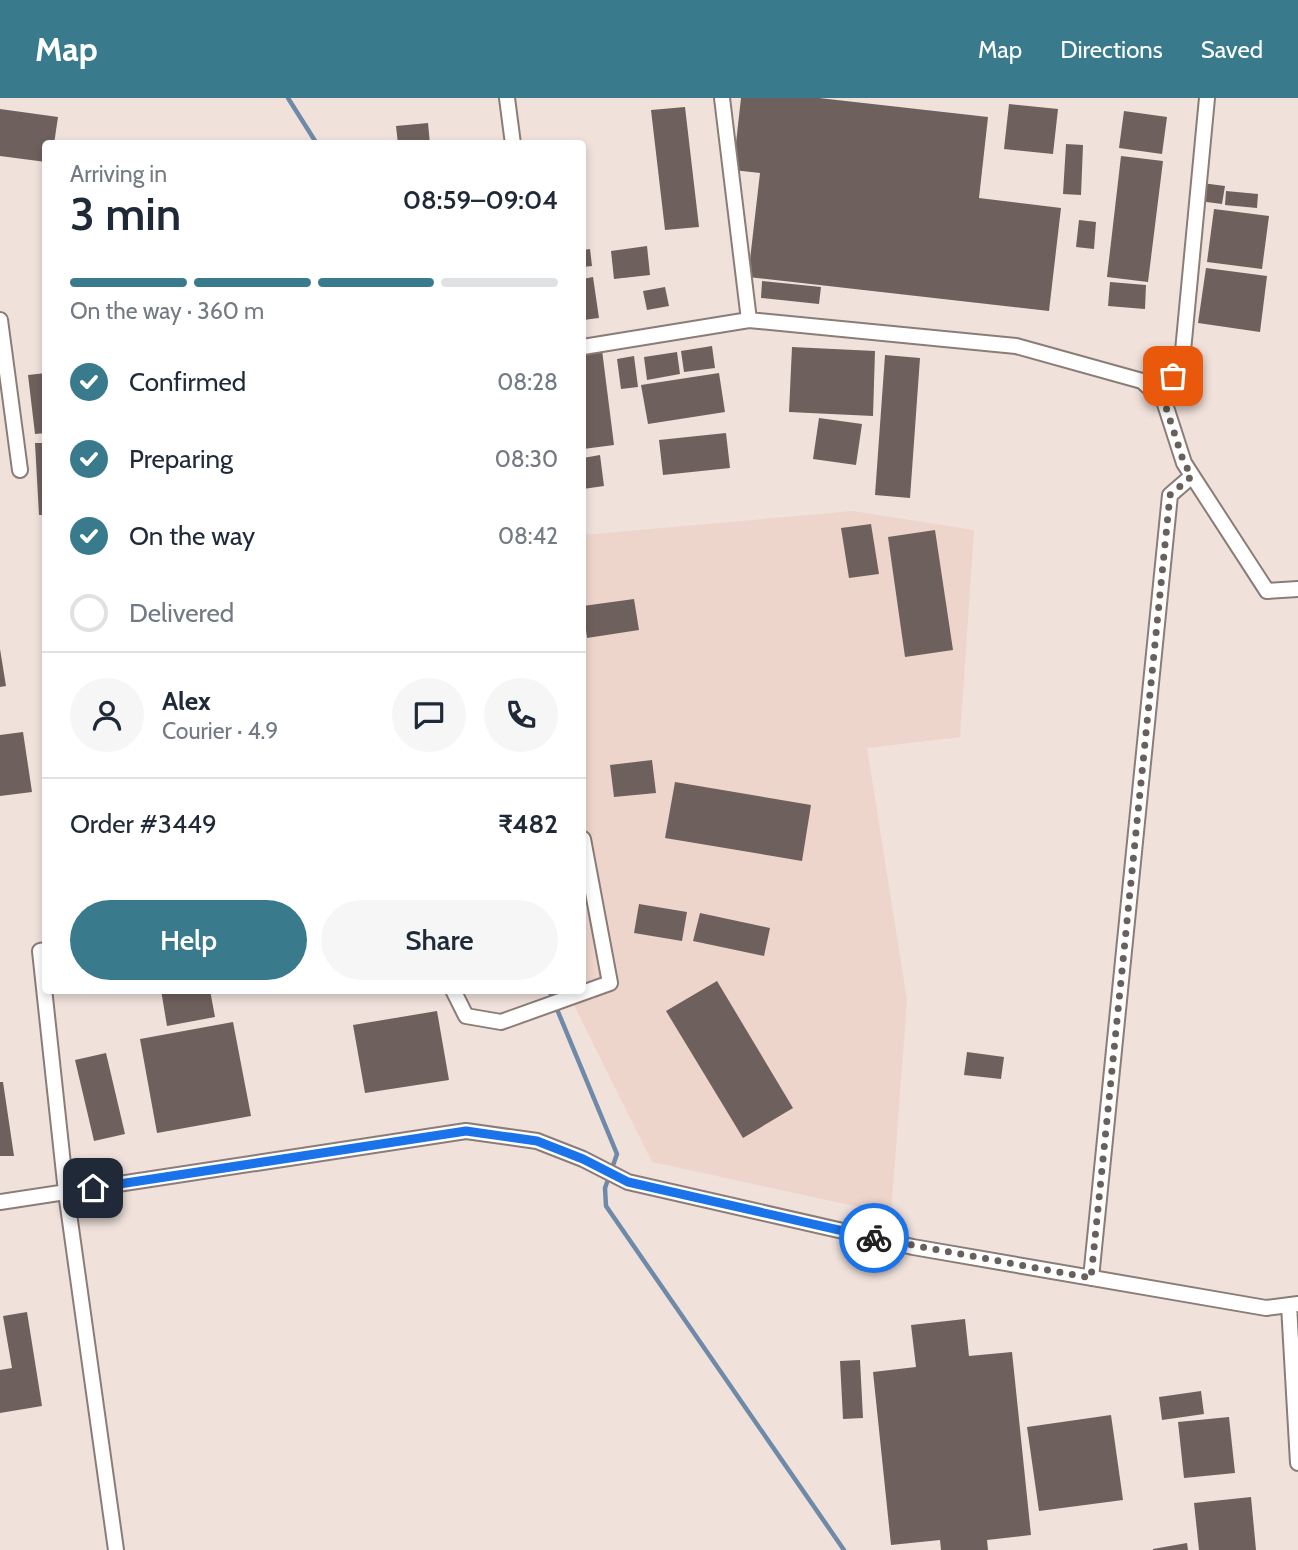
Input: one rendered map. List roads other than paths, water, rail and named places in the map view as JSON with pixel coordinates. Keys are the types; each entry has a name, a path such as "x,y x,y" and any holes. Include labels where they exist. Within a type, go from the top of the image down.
{"street":[{"path":"508,98 513,140"},
{"path":"722,98 748,320"},
{"path":"1164,401 1183,351 1207,98"},
{"path":"0,320 20,470"},
{"path":"586,347 748,320 1016,346 1142,380 1164,401 1184,463 1267,591 1298,589"},
{"path":"1091,1278 1170,495 1192,476"},
{"path":"586,855 610,983 586,992"},
{"path":"42,951 42,970"},
{"path":"45,994 66,1192 116,1550"},
{"path":"455,994 466,1016 501,1022 579,994"},
{"path":"0,1202 466,1131 537,1141 583,1159 628,1182 914,1247 1266,1308 1294,1305 1298,1463"}],"waterway":[{"path":"288,98 314,140"},
{"path":"551,994 617,1154 605,1188 606,1206 844,1550"}]}
